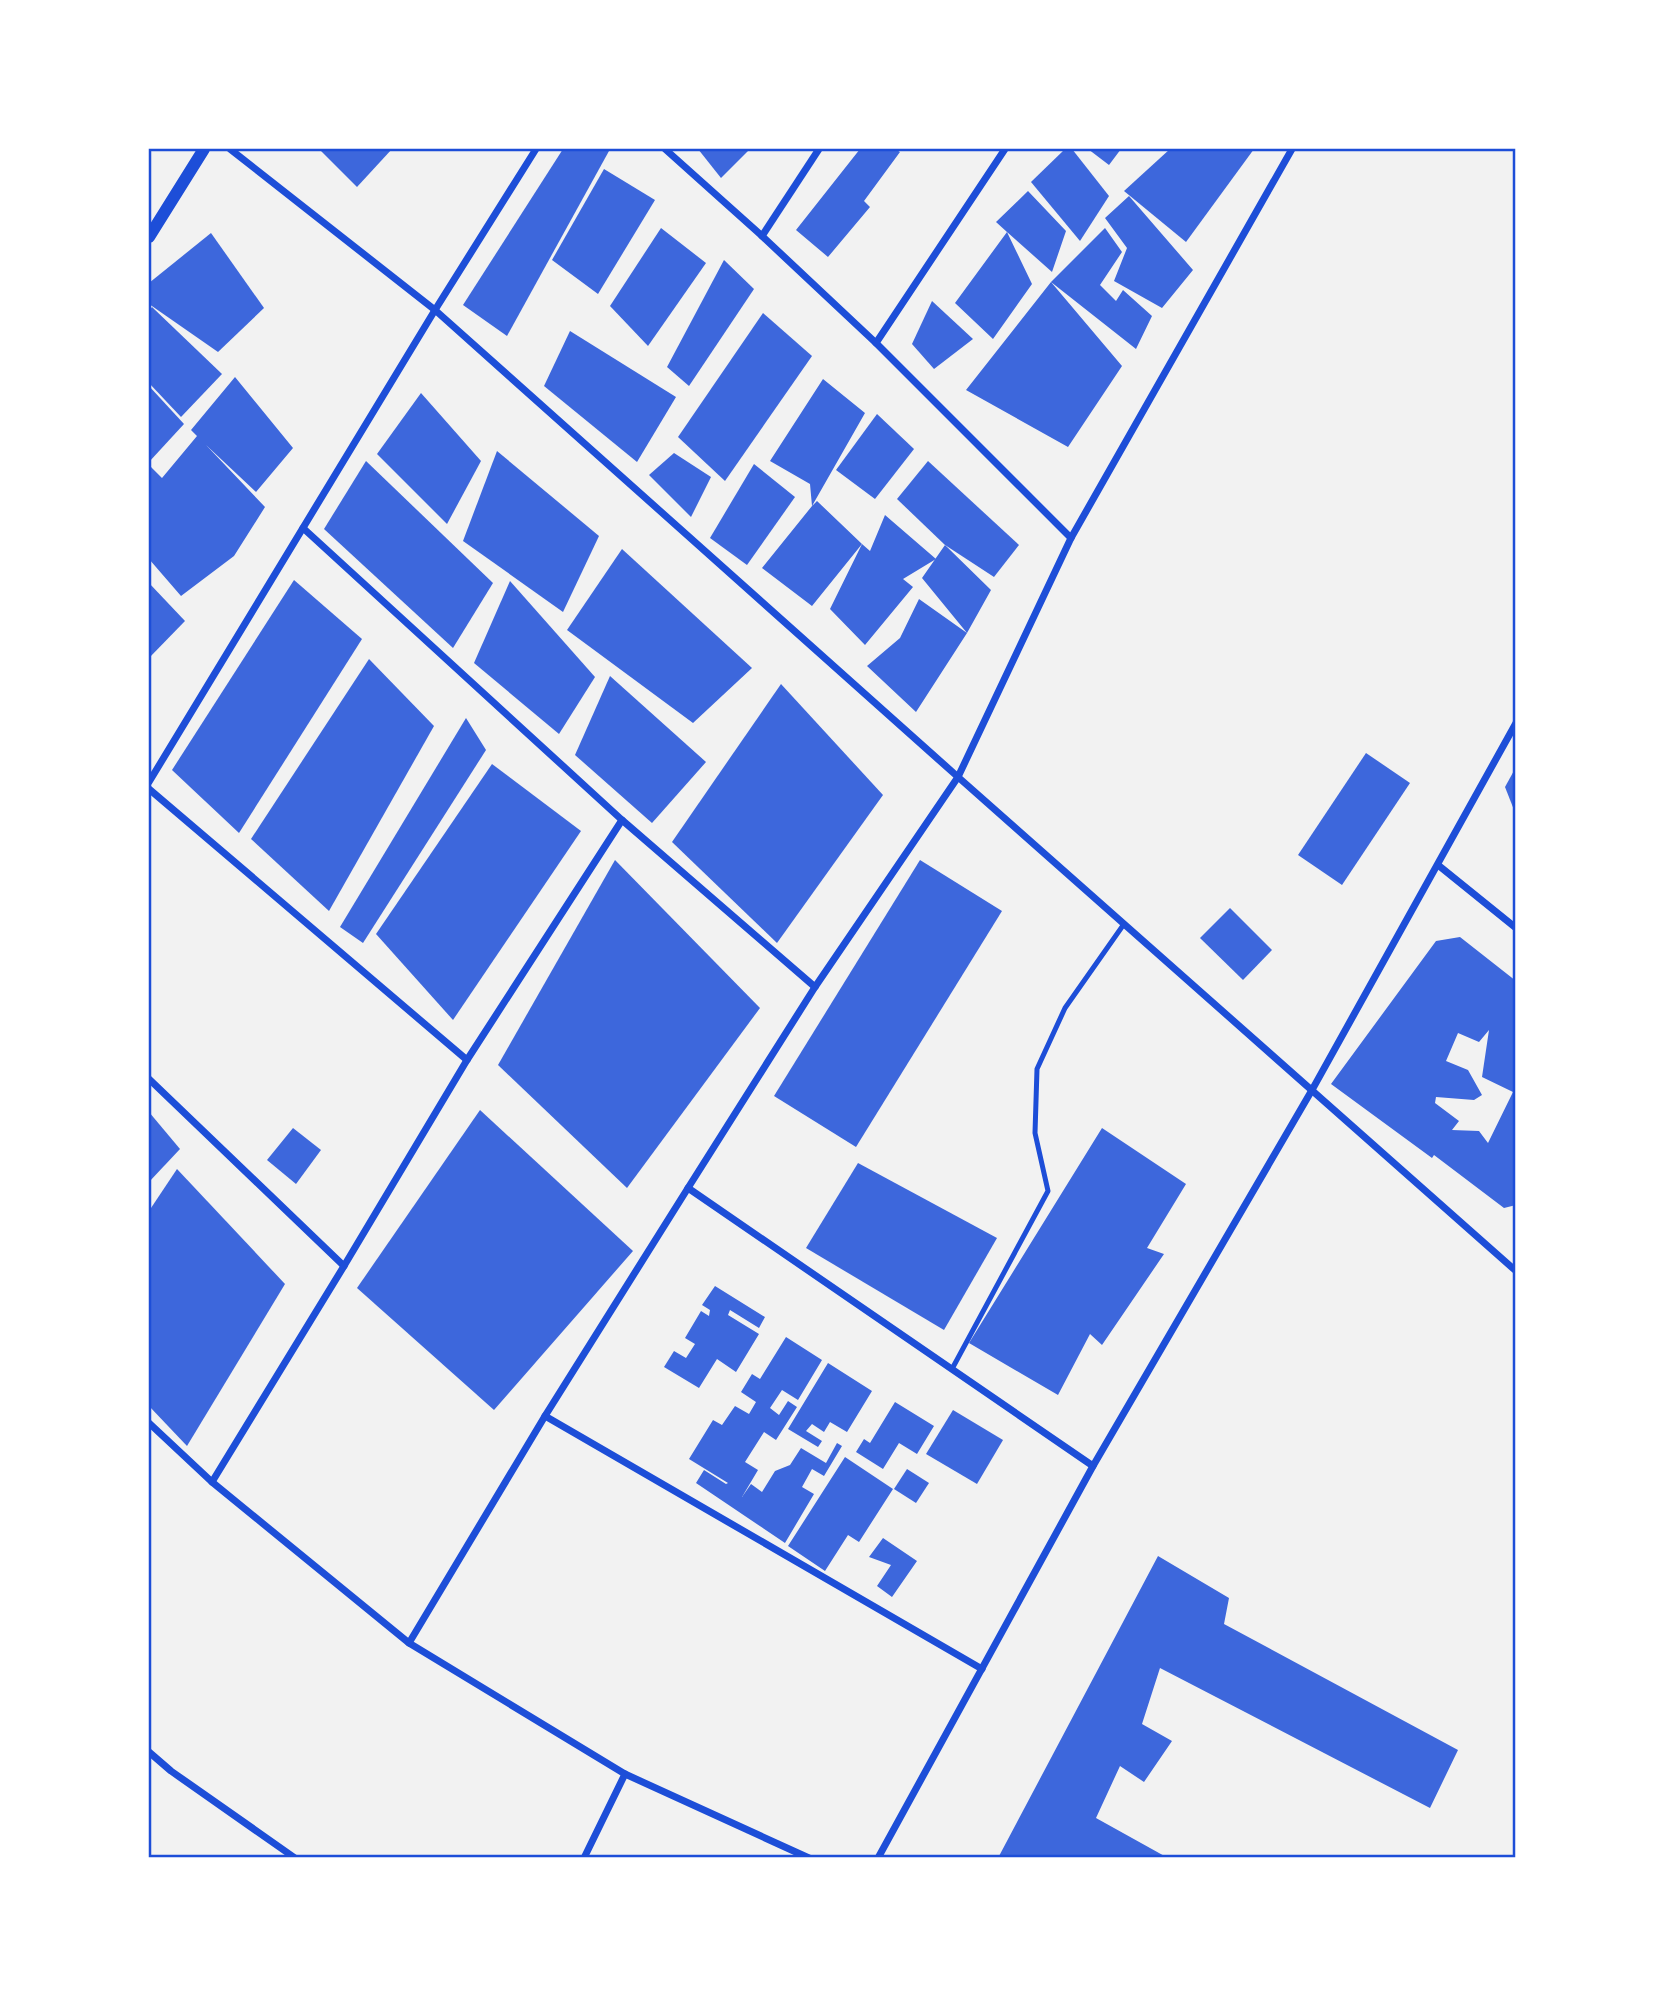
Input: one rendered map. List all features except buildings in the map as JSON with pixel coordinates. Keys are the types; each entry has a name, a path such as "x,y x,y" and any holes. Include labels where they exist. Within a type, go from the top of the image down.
{"street":[{"path":"149,237 204,149"},
{"path":"230,149 435,310 1516,1271"},
{"path":"149,782 435,310 536,149"},
{"path":"664,149 876,343 1071,538"},
{"path":"762,236 819,149"},
{"path":"876,343 1005,149"},
{"path":"409,1643 545,1416 815,987 958,777 1071,538 1292,149"},
{"path":"303,528 622,820 815,987"},
{"path":"878,1858 1093,1466 1312,1090 1516,723"},
{"path":"149,789 467,1060"},
{"path":"212,1482 467,1060 622,820"},
{"path":"1438,865 1516,928"},
{"path":"149,1079 344,1266"},
{"path":"688,1188 1093,1466"},
{"path":"545,1416 982,1669"},
{"path":"149,1423 212,1482 409,1643 625,1774 809,1858"},
{"path":"149,1752 171,1771 295,1858"},
{"path":"584,1858 625,1774"}],"lane":[{"path":"952,1369 1048,1191 1035,1133 1037,1069 1065,1008 1124,924"}]}
